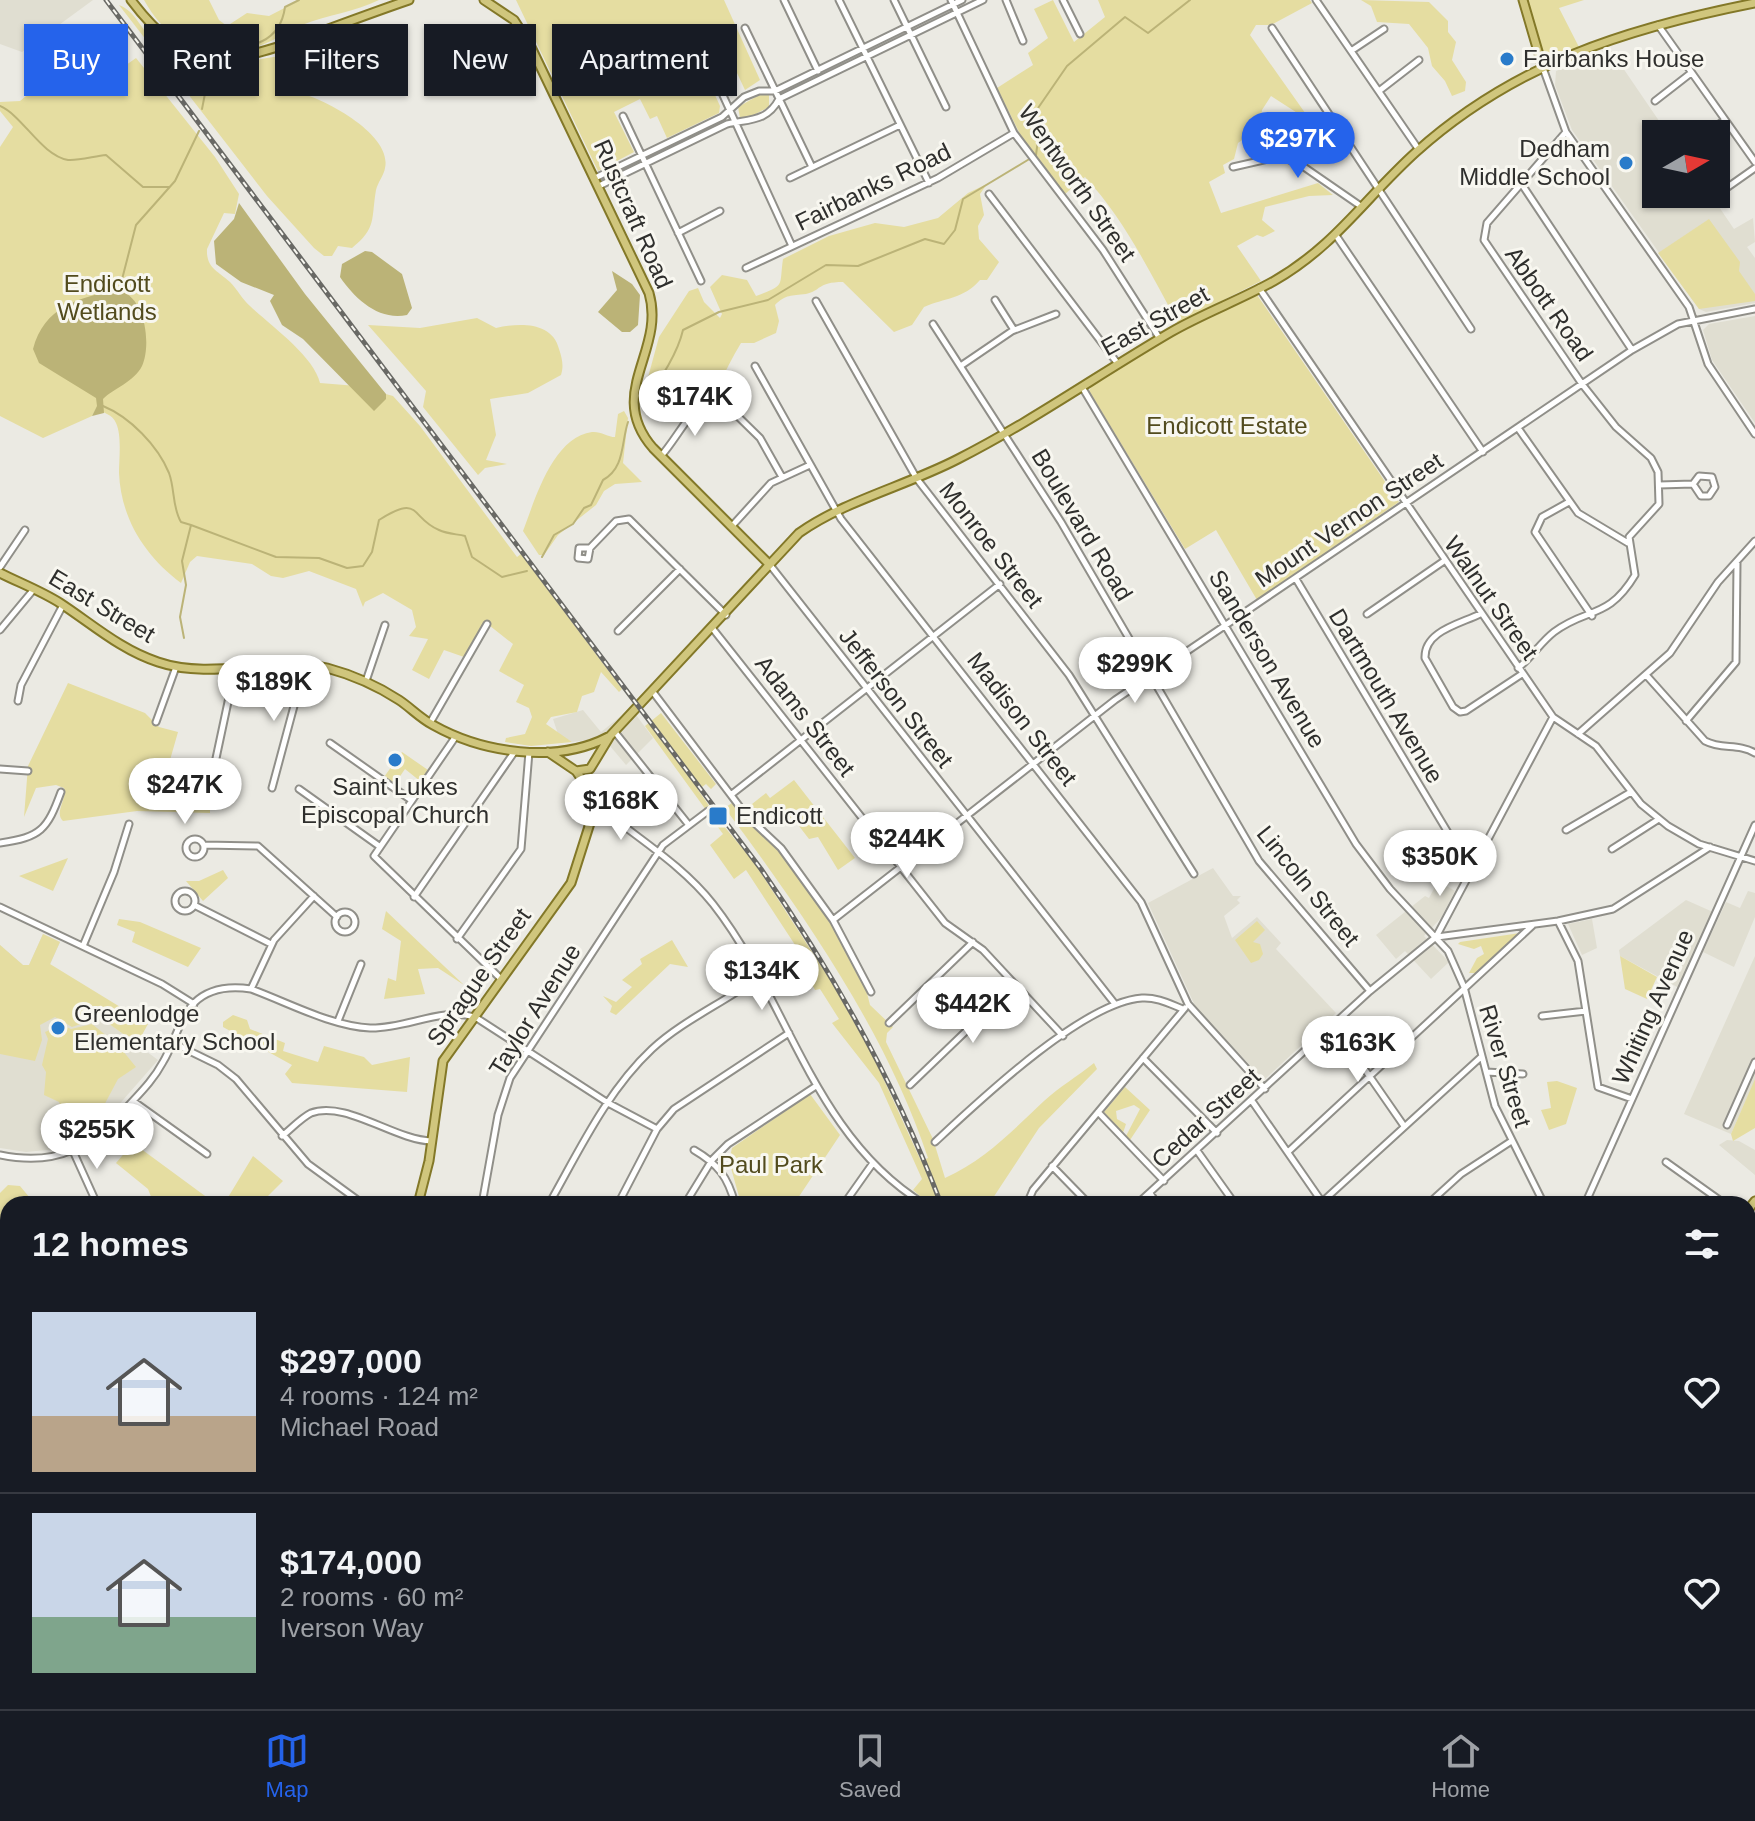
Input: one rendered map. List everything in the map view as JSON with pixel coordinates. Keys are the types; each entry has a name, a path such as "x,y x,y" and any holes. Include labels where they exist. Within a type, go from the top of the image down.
{"main road":[{"path":"131,0 157,32 178,48 206,58 224,60 273,49 409,0"},
{"name":"Rustcraft Road","path":"484,0 508,15 522,31 652,301 651,332 636,380 633,405 643,434 769,564"},
{"path":"1523,0 1542,65"},
{"name":"East Street","path":"592,765 612,734 713,629 799,533 836,512 917,479 1005,434 1160,339 1306,261 1337,237 1378,189 1419,150 1491,95 1542,65 1658,24 1755,3"},
{"name":"East Street","path":"0,573 63,605 108,638 176,667 235,669 305,665 366,681 430,723 456,735 515,750 548,752 574,748"},
{"name":"East Street","path":"584,747 612,734"},
{"path":"589,789 590,750 574,748 569,757 573,768 602,809"},
{"name":"East Street","path":"548,752 573,768"},
{"path":"573,768 592,765"},
{"name":"Sprague Street","path":"420,1196 443,1061 571,883 591,820 602,809"}],"street":[{"path":"784,0 821,78"},
{"path":"839,0 929,183"},
{"path":"894,0 946,107"},
{"path":"597,182 722,117 755,92 775,91 952,2 962,0"},
{"path":"597,182 644,164 727,124 769,114 779,99 983,0"},
{"path":"1006,0 1023,41"},
{"path":"1063,0 1080,34"},
{"path":"1316,0 1419,150"},
{"name":"Wentworth Street","path":"952,2 1014,133 1103,250 1160,339"},
{"path":"1658,24 1725,120"},
{"path":"745,28 812,167"},
{"path":"1272,28 1471,329"},
{"path":"1351,51 1384,29"},
{"path":"1379,91 1419,60"},
{"path":"1542,65 1566,132 1689,307 1708,364 1755,434"},
{"path":"1655,101 1691,73"},
{"path":"725,96 792,246"},
{"path":"623,116 701,281"},
{"path":"790,178 900,125"},
{"path":"1730,128 1755,165 1730,185"},
{"name":"Abbott Road","path":"1566,132 1487,223 1484,240 1582,384 1616,427 1651,458 1659,485"},
{"name":"Fairbanks Road","path":"746,268 929,183 1014,133"},
{"path":"1233,167 1281,156 1304,167 1362,207"},
{"path":"1521,183 1632,350"},
{"path":"989,194 1118,364"},
{"path":"678,233 720,211"},
{"path":"1337,237 1483,452"},
{"name":"Walnut Street","path":"1259,288 1404,505 1553,717 1601,752 1631,792 1659,819 1710,847 1755,861"},
{"path":"995,300 1014,330"},
{"name":"Monroe Street","path":"816,301 917,479 1000,584 1095,715 1194,874"},
{"name":"Mount Vernon Street","path":"833,920 1095,715 1632,350 1672,327 1755,309"},
{"path":"962,365 1014,330 1056,314"},
{"name":"Boulevard Road","path":"933,324 1005,434 1151,677"},
{"name":"Madison Street","path":"755,366 836,512 1141,902 1186,1007 1265,1089"},
{"name":"Sanderson Avenue","path":"1082,387 1372,868 1420,924 1436,937"},
{"path":"661,456 701,402 715,394 760,438 782,477"},
{"path":"1518,428 1569,502 1589,521 1629,544"},
{"path":"732,526 766,487 810,465"},
{"path":"1706,474 1712,477 1715,487 1712,494 1701,496 1693,484 1699,476 1706,474"},
{"path":"1480,614 1442,631 1430,639 1424,649 1425,658 1453,707 1466,711 1520,671 1557,630 1592,616 1622,594 1635,575 1629,537 1659,504 1659,485 1693,484"},
{"path":"1569,502 1536,522 1535,532 1592,616"},
{"path":"590,548 616,521 629,519 726,615"},
{"path":"0,567 25,530"},
{"path":"1578,734 1670,653 1718,582 1755,541"},
{"path":"1367,614 1444,561"},
{"path":"1686,721 1736,662 1737,562"},
{"name":"Jefferson Street","path":"769,564 964,817 1115,1004"},
{"path":"618,631 680,569"},
{"name":"Dartmouth Avenue","path":"1296,579 1471,872"},
{"path":"732,794 1000,584"},
{"path":"0,630 34,589"},
{"path":"18,701 21,685 63,605"},
{"path":"430,723 487,624"},
{"path":"366,681 385,625"},
{"name":"Adams Street","path":"713,629 945,923 973,942 1063,1036"},
{"path":"272,788 305,665"},
{"path":"156,722 176,667"},
{"path":"215,763 235,669"},
{"path":"1647,676 1686,721 1714,746 1738,745 1755,753"},
{"name":"Lincoln Street","path":"1151,677 1259,861 1370,991"},
{"path":"653,692 746,815 781,848 833,920 871,992"},
{"name":"Cedar Street","path":"1146,1196 1198,1152 1370,991 1436,937 1553,717"},
{"path":"612,734 688,824"},
{"path":"456,735 379,846 376,860 501,979"},
{"path":"330,743 411,800"},
{"path":"414,897 515,750"},
{"path":"457,939 521,849 529,751"},
{"path":"0,769 28,771"},
{"path":"299,789 379,846"},
{"path":"0,843 36,836 51,818 61,792"},
{"path":"1566,830 1631,792"},
{"path":"602,809 689,876 713,904 760,976 829,1109 873,1163 914,1196"},
{"name":"Taylor Avenue","path":"484,1196 504,1090 526,1052 658,851 708,811"},
{"path":"1612,849 1659,819"},
{"path":"83,946 114,872 129,824"},
{"name":"Whiting Avenue","path":"1589,1196 1755,825"},
{"path":"204,845 258,846 337,917"},
{"path":"1436,937 1533,925 1613,909 1710,847"},
{"path":"251,989 271,944 314,896"},
{"path":"194,905 271,944"},
{"path":"0,907 162,984 194,1004"},
{"path":"1558,921 1577,957 1598,1087 1632,1099"},
{"path":"1289,1151 1533,925"},
{"name":"River Street","path":"1436,937 1448,951 1464,987 1481,1057 1510,1142 1540,1196"},
{"path":"889,1023 973,942"},
{"path":"338,1021 361,964"},
{"path":"554,1196 608,1103 654,1047 760,976"},
{"path":"910,1085 1015,984"},
{"path":"0,1155 45,1159 73,1151 98,1137 157,1074 194,1004 222,988 251,989 338,1021 379,1027 451,1014 475,1017 608,1103 657,1129"},
{"path":"935,1142 1009,1073 1115,1004 1148,997 1186,1007 1052,1166 1032,1196"},
{"path":"1542,1016 1586,1011"},
{"path":"1334,1025 1404,1126"},
{"path":"622,1196 657,1129 685,1100 789,1033"},
{"path":"173,1043 218,1065 236,1079 308,1164 352,1196"},
{"path":"1330,1196 1481,1057"},
{"path":"1143,1058 1217,1133"},
{"path":"1727,1125 1755,1062"},
{"path":"1486,1072 1523,1074"},
{"path":"690,1196 712,1160 752,1125 816,1086"},
{"path":"133,1101 207,1154"},
{"path":"1252,1101 1318,1196"},
{"path":"282,1136 310,1114 332,1110 411,1138 431,1141"},
{"path":"1098,1112 1164,1181"},
{"path":"1437,1196 1461,1174 1510,1142"},
{"path":"694,1150 712,1160 724,1175 732,1196"},
{"path":"73,1151 93,1196"},
{"path":"1198,1152 1229,1196"},
{"path":"1666,1162 1714,1196"},
{"path":"850,1196 873,1163"},
{"path":"1052,1166 1081,1196"}],"shaded area":[{"path":"0,0 93,0 60,24 24,24 22,52 0,44"},
{"name":"Dedham Middle School","path":"1610,49 1658,120 1642,120 1642,208 1720,208 1734,229 1753,218 1755,242 1747,247 1755,258 1755,303 1706,312 1699,309 1572,130 1555,85 1556,71"},
{"path":"239,203 305,294 386,394 386,399 374,411 303,339 282,325 270,301 274,295 241,282 216,264 214,241 234,219"},
{"path":"365,251 372,252 402,274 412,308 407,315 387,315 377,311 353,293 340,277 342,264"},
{"path":"612,271 632,284 640,295 638,325 630,332 622,332 598,312 617,290"},
{"path":"116,290 126,293 140,310 146,333 145,357 134,376 103,399 104,413 92,416 97,406 96,398 39,363 33,349 45,323 54,314 76,301"},
{"path":"1755,316 1755,423 1712,360 1703,330 1709,324"},
{"path":"631,708 653,738 626,765 610,746 594,739 572,742 558,734 553,719 583,710 601,732"},
{"path":"1213,868 1233,896 1241,896 1237,900 1240,903 1224,916 1232,938 1257,917 1281,943 1276,949 1336,1013 1264,1080 1196,1008 1148,903"},
{"path":"1438,881 1455,891 1441,918 1424,936 1449,962 1431,979 1405,951 1396,959 1376,935 1425,896 1429,898"},
{"path":"1748,891 1755,893 1755,917 1734,967 1703,952 1726,902 1740,908"},
{"path":"1686,900 1713,912 1679,988 1620,956 1619,950"},
{"path":"1592,919 1597,948 1582,955 1568,924"},
{"name":"Greenlodge Elementary School","path":"43,934 60,942 45,976 158,1060 102,1124 86,1137 57,1149 26,1152 0,1148 0,945 23,965 29,965"},
{"path":"1755,956 1755,1080 1731,1134 1684,1114"},
{"path":"1727,1140 1739,1141 1755,1150 1755,1175 1719,1145"}],"green space":[{"path":"144,0 209,0 224,24 161,24"},
{"path":"300,0 379,0 305,24 275,24 275,38 259,46 259,24 230,24 247,13 269,16"},
{"path":"516,0 724,0 735,24 552,24 552,75 536,42 536,24 528,24"},
{"path":"1053,0 1074,42 1105,17 1098,0 1310,0 1312,3 1271,25 1256,25 1250,35 1327,144 1302,135 1306,127 1302,116 1271,96 1262,110 1260,127 1238,143 1234,159 1223,165 1225,173 1209,182 1221,213 1318,183 1333,195 1309,196 1265,207 1262,220 1275,231 1263,237 1257,235 1237,246 1261,281 1178,323 1136,247 1099,193 1085,177 1065,194 1023,140 997,88 1033,65 1028,53 1048,38 1034,9"},
{"path":"1361,0 1429,2 1448,21 1448,32 1456,42 1452,60 1466,82 1465,91 1452,96 1445,81 1432,66 1428,48 1409,24 1377,22 1371,6"},
{"path":"1523,0 1584,0 1559,8 1581,51 1542,65"},
{"path":"119,5 144,29 144,37"},
{"path":"737,29 760,80 745,90 737,73"},
{"path":"275,57 275,96 309,96 351,118 378,142 384,155 385,168 376,190 372,222 366,235 352,248 338,246 332,256 324,256 314,248 267,196 190,96 259,96 259,60"},
{"name":"Endicott Wetlands","path":"136,58 144,68 144,96 166,96 215,157 239,194 235,214 224,213 207,249 211,265 300,352 320,383 357,386 393,396 420,426 517,557 521,554 622,689 619,692 601,672 594,692 582,696 577,712 551,717 546,724 572,742 531,746 505,742 506,738 525,734 532,717 529,708 516,702 524,685 499,671 513,644 485,622 464,657 444,650 429,679 412,670 428,639 409,636 416,627 412,610 383,593 365,602 363,607 356,589 309,571 283,578 271,576 252,564 197,556 190,562 181,583 156,561 130,521 121,490 119,434 113,418 96,409 92,416 43,438 0,416 0,147 13,127 0,111 0,102 20,101 26,96 128,96 128,64"},
{"path":"761,94 769,95 769,107 746,119 740,118 738,107"},
{"path":"562,96 715,96 720,106 719,113 667,138 657,116 650,119 640,99 614,112 634,152 598,171"},
{"path":"987,184 980,194 984,215 978,226 979,239 999,262 987,280 980,280 961,295 924,307 912,325 894,332 843,282 828,283 811,293 786,297 775,305 779,321 776,333 754,343 741,343 718,387 711,392 701,387 692,393 665,393 641,403 659,337 689,291 698,288 704,302 720,318 722,314 710,287 722,275 747,280 756,296 777,287 781,280 783,259 829,236 875,223 904,227 938,218 968,193"},
{"path":"1709,219 1740,262 1739,271 1755,294 1755,301 1699,309 1658,253"},
{"name":"Endicott Estate","path":"1257,295 1399,502 1257,600 1216,530 1185,549 1089,391 1093,383 1170,337"},
{"path":"477,318 496,328 524,325 542,329 555,340 562,365 561,375 528,393 490,399 496,435 486,460 507,464 485,468 478,475 423,407 426,391 368,325 420,328"},
{"path":"624,411 628,418 623,463 642,482 615,484 604,491 596,505 558,535 544,555 539,555 523,531 555,458 578,437 592,432 615,437 618,414"},
{"path":"68,683 145,713 159,727 178,732 170,760 210,772 210,813 137,811 63,821 60,814 64,788 56,785 36,788 24,817 28,766"},
{"path":"661,713 716,784 711,789 706,784 698,790 710,807 706,810 645,726"},
{"path":"402,752 428,770 420,781 405,769 394,785 384,777"},
{"path":"794,780 855,858 838,870 818,837 809,839 792,817 786,821 777,813 762,824 747,808 766,793 770,798"},
{"path":"735,801 743,815 779,851 829,921 867,993 870,1005 893,1027 887,1033 886,1042 933,1139 945,1178 986,1153 1050,1096 1094,1063 1097,1069 1039,1128 994,1196 920,1196 913,1190 922,1179 879,1083 832,1023 839,1019 820,989 815,990 797,957 801,954 746,870 734,879 710,845 723,834 709,815 713,813 753,861 831,981 873,1056 921,1161 928,1158 890,1066 867,1021 814,934 726,807"},
{"path":"68,858 53,891 19,876"},
{"path":"223,870 228,878 203,901 186,881 199,881"},
{"path":"386,911 464,985 438,968 418,969 425,994 384,999 388,978 396,981 401,941 382,929"},
{"path":"119,919 140,922 201,948 188,967 132,942 135,932 117,925"},
{"path":"1257,921 1265,930 1253,942 1260,944 1263,954 1251,963 1235,940"},
{"path":"1520,933 1476,973 1469,973 1477,958 1484,954 1481,946 1474,949 1458,944 1460,942"},
{"path":"43,934 60,942 50,964 148,1024 137,1044 94,1013 89,1021 72,1027 55,1017 40,1025 42,1040 35,1061 0,1054 0,945 23,965 29,965"},
{"path":"672,940 688,967 670,964 616,1015 610,1012 612,1006 603,996 616,1002 632,987 622,980 642,964 640,959"},
{"path":"1620,956 1657,977 1647,999 1625,989"},
{"path":"233,1015 247,1020 250,1029 285,1043 283,1051 318,1062 324,1046 364,1057 372,1065 410,1057 407,1092 292,1083 285,1074 292,1065 223,1027 223,1022"},
{"path":"92,1024 118,1045 136,1067 118,1079 101,1111 80,1108 67,1122 63,1111 56,1138 46,1136 54,1108 63,1110 59,1102 44,1095 46,1072 42,1065 48,1039 45,1032 62,1025 71,1029"},
{"path":"1755,1079 1755,1128 1733,1141 1731,1134"},
{"path":"1557,1081 1577,1088 1566,1124 1549,1130 1541,1110 1551,1108 1547,1082"},
{"path":"1125,1087 1150,1110 1130,1140 1126,1136 1140,1109 1134,1105 1116,1111 1117,1119 1126,1124 1123,1133 1104,1112"},
{"name":"Paul Park","path":"810,1094 840,1135 799,1196 739,1196 729,1161 732,1148"},
{"path":"133,1143 205,1196 151,1196 148,1189 116,1163"},
{"path":"253,1156 283,1181 268,1196 229,1196"},
{"path":"8,1185 20,1186 28,1196 0,1196"}],"waterway":[{"path":"259,42 277,29 285,7 299,0"},
{"path":"643,404 672,359 683,330 719,312 768,300 826,265 858,266 925,239 944,244 955,230 963,199 1036,155 1039,132 1036,111 1067,66 1125,17 1148,33 1190,0"},
{"path":"202,109 205,96"},
{"path":"0,106 58,157 72,160 106,155 143,187 169,187"},
{"path":"119,291 136,225 175,181 199,131"},
{"path":"103,406 133,425 158,453 169,473 178,516 181,522 191,525"},
{"path":"542,557 554,535 573,524 584,508 591,505 603,480 615,469 628,422"},
{"path":"184,638 180,617 186,585 182,561 191,525 276,557 319,558 347,568 363,566 372,552 379,520 392,512 409,508 439,530 465,536 472,557 502,577 527,571"}],"railway":[{"path":"106,0 761,869 814,949 862,1031 904,1116 938,1196"}],"place":[{"name":"Fairbanks House","path":"1507,59"},
{"name":"Dedham Middle School","path":"1626,163"},
{"name":"Saint Lukes Episcopal Church","path":"395,760"},
{"name":"Endicott","path":"718,816"},
{"name":"Greenlodge Elementary School","path":"58,1028"}]}
